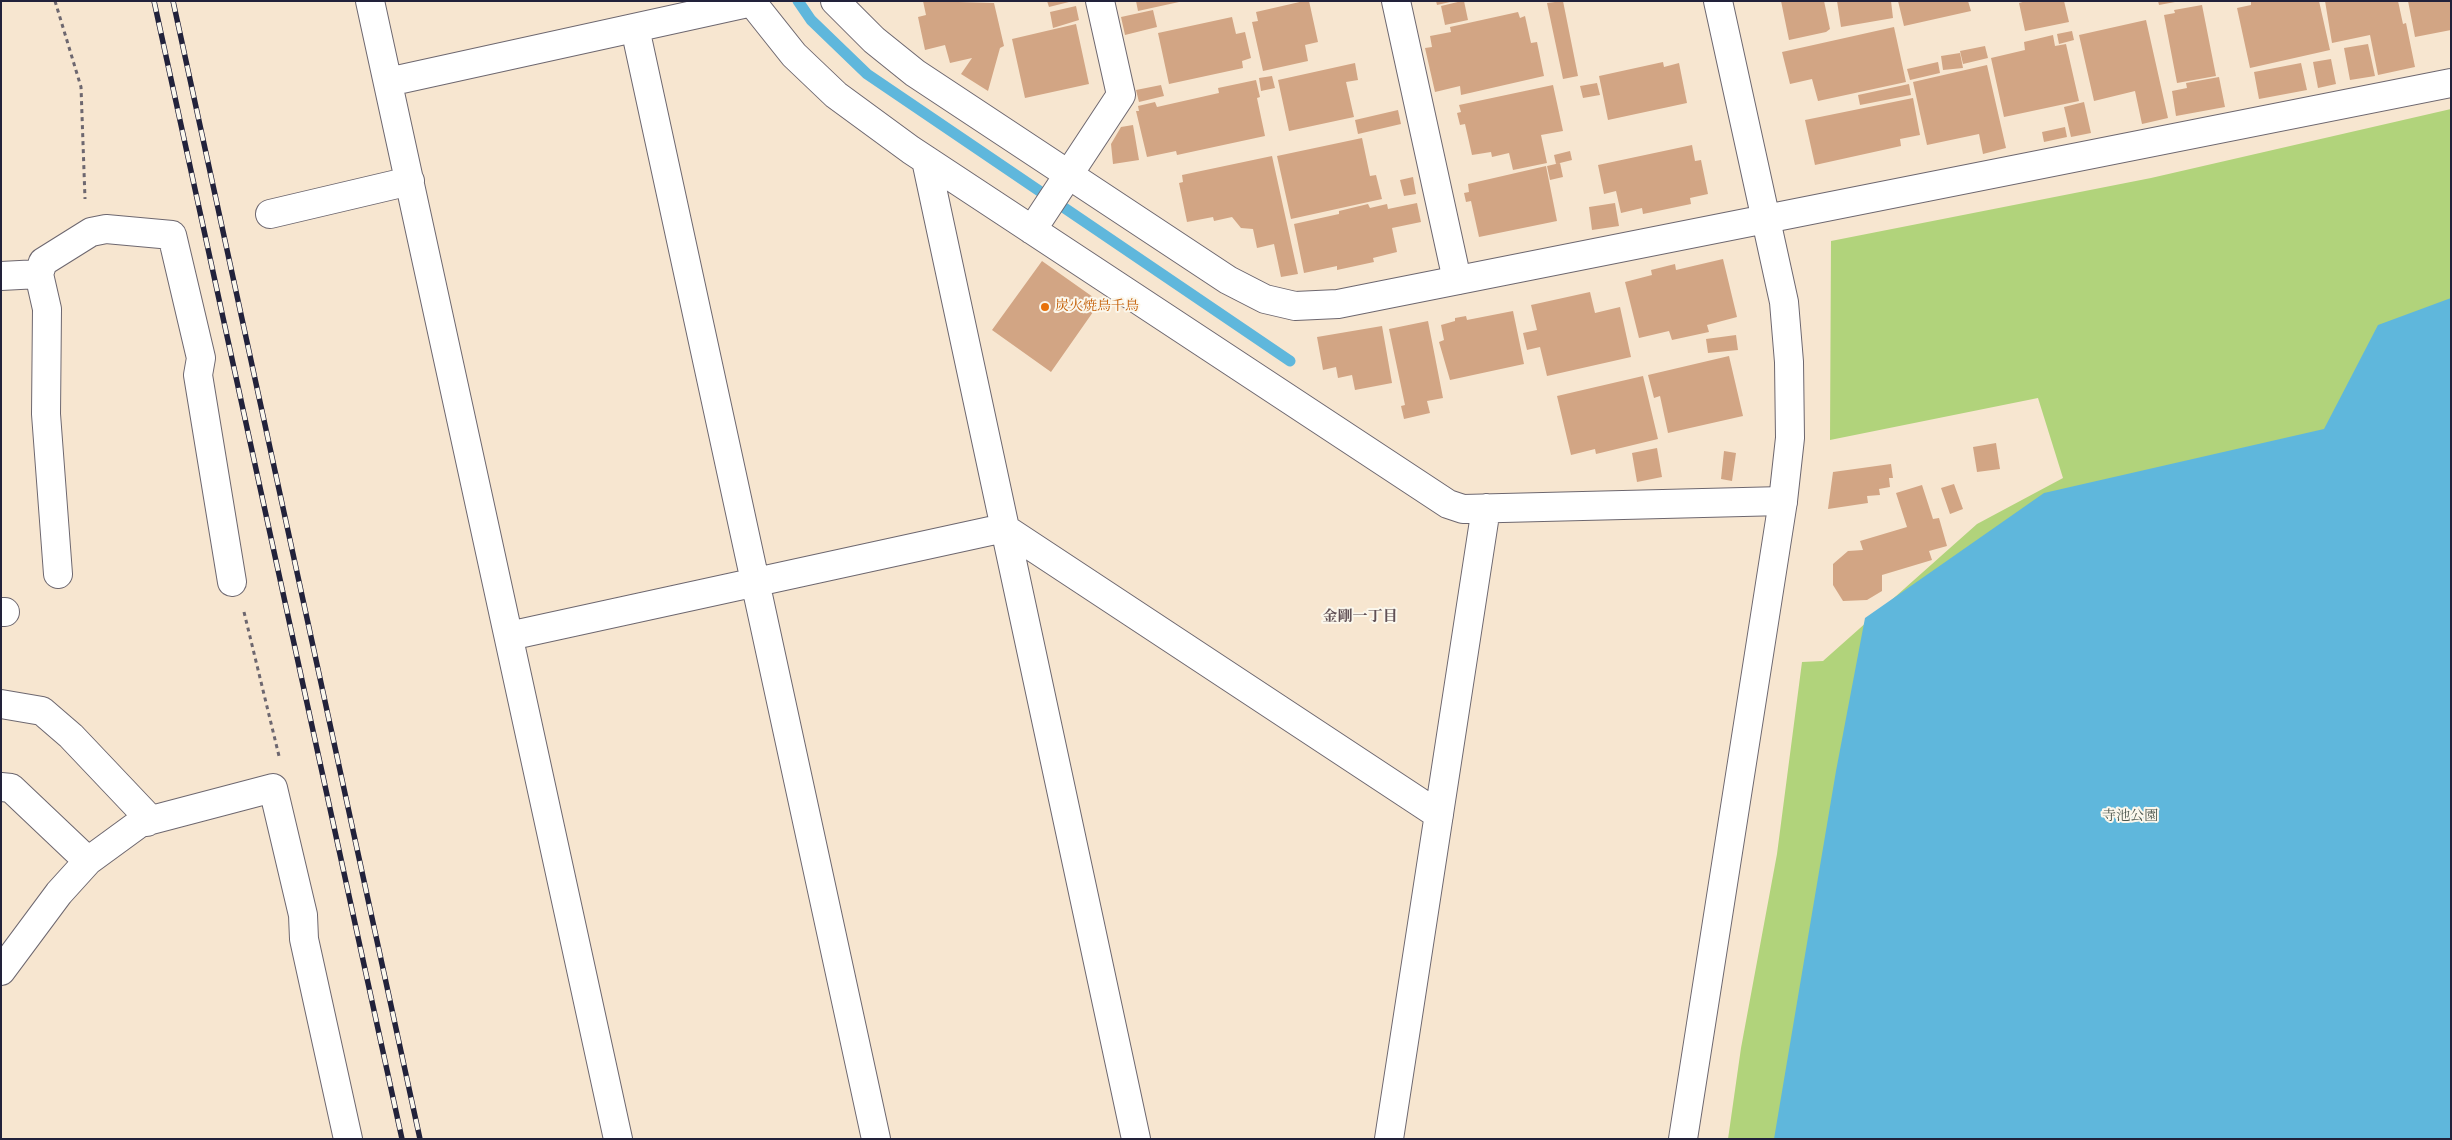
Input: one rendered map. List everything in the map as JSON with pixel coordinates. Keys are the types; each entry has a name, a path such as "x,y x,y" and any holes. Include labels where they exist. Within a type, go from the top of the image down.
{"street":[{"path":"370,1 618,1139"},
{"path":"835,1 874,40 915,73 1064,181 1228,280 1265,299 1295,306 1338,304 2451,83"},
{"path":"1036,224 1121,95 1100,1"},
{"path":"1396,1 1457,280"},
{"path":"1683,1139 1784,501 1790,438 1789,362 1784,302 1718,1"},
{"path":"388,82 752,2 794,56 836,95 926,160 1036,224 1448,504 1463,509 1784,501"},
{"path":"635,28 876,1139"},
{"path":"926,160 1136,1139"},
{"path":"270,214 410,181"},
{"path":"58,574 46,414 47,309 39,274 43,262 91,232 106,229 172,235 201,358 198,375 232,582"},
{"path":"1,276 39,274"},
{"path":"1389,1139 1486,508"},
{"path":"508,636 1004,528 1439,815"},
{"path":"1,704 42,711 71,736 145,814 147,822"},
{"path":"1,786 11,788 88,861"},
{"path":"1,971 59,893 88,861 140,823 274,788 303,915 304,939 348,1139"}],"path":[{"path":"55,1 81,87 83,196 94,212 101,216 106,229"},
{"path":"232,582 238,590 282,766 274,788"}],"green space":[{"name":"寺池公園","path":"2451,109 2451,1139 1728,1139 1741,1048 1777,854 1802,662 1823,661 1977,524 2063,478 2038,398 1830,440 1831,241 2151,178"}],"water":[{"name":"寺池公園","path":"2451,298 2451,1139 1774,1139 1836,771 1865,618 2044,493 2324,429 2378,325"}],"building":[{"path":"923,1 994,3 1004,46 1000,48 988,91 961,74 972,58 950,63 945,45 925,50 918,17 926,15"},
{"path":"1047,1 1069,1 1069,2 1049,7"},
{"path":"1136,1 1178,1 1179,2 1138,11"},
{"path":"1309,1 1318,42 1305,45 1308,61 1263,71 1252,22 1258,21 1256,12"},
{"path":"1436,1 1450,1 1450,2 1437,5"},
{"path":"1464,1 1468,20 1445,25 1441,6"},
{"path":"1563,1 1578,76 1563,79 1547,3"},
{"path":"1781,1 1824,1 1830,29 1826,32 1789,40"},
{"path":"1837,1 1891,1 1893,18 1841,27"},
{"path":"1898,1 1968,1 1971,11 1904,26"},
{"path":"2026,1 2064,1 2069,22 2025,31 2019,3"},
{"path":"2158,1 2175,1 2175,2 2159,5"},
{"path":"2251,1 2319,1 2330,50 2250,68 2237,8 2251,5"},
{"path":"2325,1 2398,1 2403,24 2406,23 2415,67 2378,75 2370,35 2332,43"},
{"path":"2408,1 2451,1 2451,30 2415,37"},
{"path":"2202,5 2216,76 2177,83 2164,15 2175,13 2174,10"},
{"path":"1076,6 1079,20 1053,28 1050,12"},
{"path":"1153,10 1157,27 1125,35 1121,17"},
{"path":"1518,12 1520,18 1525,16 1531,43 1537,42 1544,76 1461,95 1460,86 1435,92 1425,48 1432,47 1430,36 1451,32 1450,27"},
{"path":"1232,17 1236,34 1245,32 1251,58 1242,61 1243,68 1169,84 1158,33"},
{"path":"2146,20 2168,118 2142,124 2135,91 2094,101 2079,35"},
{"path":"1076,24 1089,84 1025,98 1012,39"},
{"path":"1894,27 1906,82 1818,101 1812,79 1790,84 1782,52"},
{"path":"2072,31 2074,40 2059,44 2057,34"},
{"path":"2053,35 2055,46 2066,44 2079,101 2004,117 1991,58 2025,50 2024,42"},
{"path":"2368,44 2375,76 2350,80 2344,48"},
{"path":"1985,46 1988,58 1963,64 1960,51"},
{"path":"1960,53 1963,68 1943,70 1941,56"},
{"path":"2331,59 2336,84 2318,88 2313,62"},
{"path":"1663,62 1664,67 1679,63 1687,103 1608,120 1599,76"},
{"path":"1938,62 1940,73 1910,80 1907,69"},
{"path":"1355,63 1358,80 1346,82 1354,117 1289,131 1278,80"},
{"path":"2301,63 2307,90 2259,99 2254,72"},
{"path":"1987,65 2006,148 1983,154 1979,134 1927,145 1913,82"},
{"path":"1272,76 1275,88 1261,91 1259,78"},
{"path":"2219,77 2225,107 2176,116 2172,91 2187,88 2186,83"},
{"path":"1256,80 1260,97 1257,98 1265,136 1177,155 1176,151 1147,157 1136,111 1139,111 1138,106 1155,102 1157,107 1219,93 1218,88"},
{"path":"1597,83 1600,95 1583,98 1580,86"},
{"path":"1909,84 1911,95 1860,105 1858,95"},
{"path":"1161,85 1164,96 1139,102 1136,90"},
{"path":"1553,85 1563,131 1541,135 1547,163 1513,170 1509,153 1492,157 1491,152 1472,155 1465,124 1460,125 1457,113 1461,112 1459,105"},
{"path":"1913,98 1920,135 1900,139 1901,146 1815,165 1805,120"},
{"path":"2084,102 2091,133 2071,137 2064,107"},
{"path":"1398,110 1401,124 1358,134 1355,120"},
{"path":"1133,125 1139,160 1113,164 1111,144 1121,127"},
{"path":"2065,127 2067,137 2044,142 2042,132"},
{"path":"1362,138 1370,176 1376,175 1382,199 1291,219 1277,156"},
{"path":"1692,145 1695,161 1701,160 1708,194 1690,198 1691,204 1643,214 1642,208 1621,213 1616,191 1604,194 1598,165"},
{"path":"1570,151 1572,160 1556,164 1554,155"},
{"path":"1272,156 1298,274 1281,277 1274,244 1257,248 1253,229 1241,228 1232,217 1214,221 1213,217 1187,222 1179,183 1183,182 1182,175"},
{"path":"1560,163 1563,177 1550,180 1547,166"},
{"path":"1546,166 1557,221 1479,237 1471,201 1466,202 1464,193 1469,192 1468,184"},
{"path":"1413,177 1416,194 1404,196 1400,180"},
{"path":"1417,203 1421,222 1392,228 1397,252 1373,258 1374,262 1337,270 1337,266 1304,273 1294,224 1339,214 1339,211 1368,204 1370,208 1387,204 1388,209"},
{"path":"1615,203 1619,226 1592,230 1589,207"},
{"path":"1723,259 1737,317 1707,325 1709,332 1672,340 1669,331 1639,338 1625,282 1652,275 1651,270 1675,264 1676,270"},
{"path":"1042,261 1100,302 1051,372 992,330"},
{"path":"1590,292 1595,313 1620,307 1631,357 1547,376 1540,347 1527,350 1523,333 1537,330 1531,305"},
{"path":"1513,311 1524,364 1450,380 1439,342 1444,340 1441,325 1455,321 1455,318 1466,316 1467,320"},
{"path":"1428,321 1443,398 1427,401 1430,413 1404,419 1401,406 1405,405 1389,329"},
{"path":"1382,326 1392,383 1355,390 1352,375 1338,378 1336,367 1323,370 1317,337"},
{"path":"1736,335 1738,350 1708,353 1706,339"},
{"path":"1729,356 1743,416 1668,433 1660,396 1654,398 1648,375"},
{"path":"1643,376 1658,439 1596,454 1595,449 1571,455 1557,396"},
{"path":"1996,443 2000,469 1977,472 1973,447"},
{"path":"1657,448 1662,477 1637,482 1632,453"},
{"path":"1724,451 1736,453 1732,481 1721,479"},
{"path":"1891,464 1893,478 1889,478 1890,487 1879,489 1880,495 1867,496 1868,503 1828,509 1833,472"},
{"path":"1954,484 1963,509 1950,514 1941,488"},
{"path":"1922,485 1933,519 1939,518 1947,546 1929,551 1932,560 1882,575 1882,591 1867,600 1843,601 1833,585 1833,564 1848,551 1863,550 1860,541 1907,527 1896,493"}],"waterway":[{"path":"798,1 811,20 867,74 1290,361"}],"railway":[{"path":"154,1 402,1139"},
{"path":"173,1 420,1139"}],"place":[{"name":"炭火焼鳥千鳥","path":"1045,307"}],"district":[{"name":"金剛一丁目","path":"1360,618"}]}
